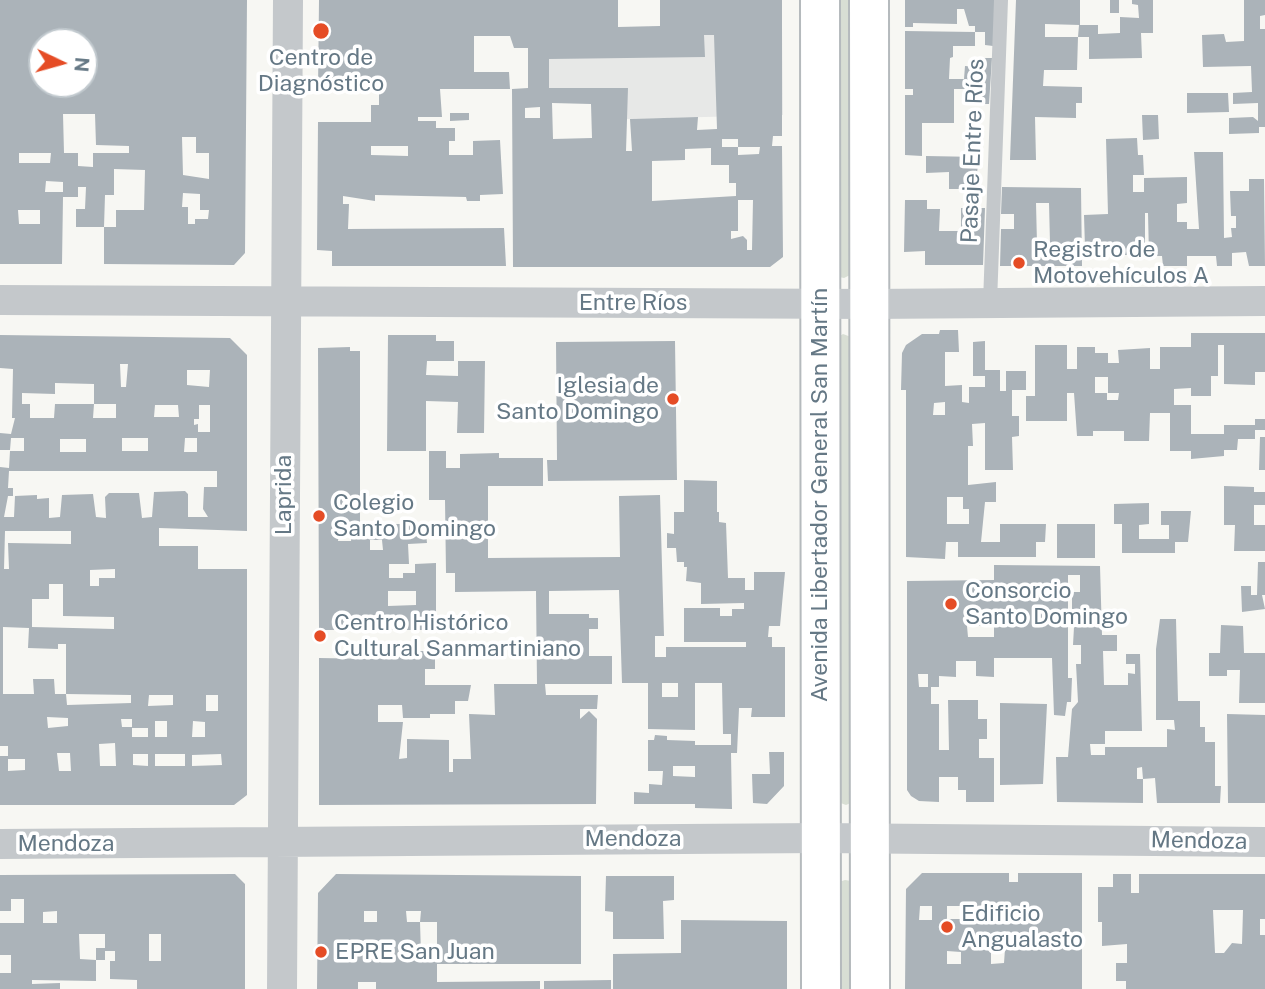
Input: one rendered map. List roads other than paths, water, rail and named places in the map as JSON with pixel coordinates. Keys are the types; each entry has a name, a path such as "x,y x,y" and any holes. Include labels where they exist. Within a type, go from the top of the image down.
{"main road":[{"name":"Avenida Libertador General San Martín","path":"820,0 821,989"},
{"path":"869,0 870,989"}],"street":[{"name":"Laprida","path":"282,989 288,0"},
{"name":"Entre Ríos","path":"0,300 820,304 1265,301"},
{"name":"Mendoza","path":"0,844 820,838 1265,842"}],"lane":[{"name":"Pasaje Entre Ríos","path":"990,303 1001,0"}],"place":[{"name":"Centro de Diagnóstico","path":"321,31"},
{"name":"Registro de Motovehículos A","path":"1019,263"},
{"name":"Iglesia de Santo Domingo","path":"673,399"},
{"name":"Colegio Santo Domingo","path":"319,516"},
{"name":"Consorcio Santo Domingo","path":"951,604"},
{"name":"Centro Histórico Cultural Sanmartiniano","path":"320,636"},
{"name":"Edificio Angualasto","path":"947,927"},
{"name":"EPRE San Juan","path":"321,952"}]}
